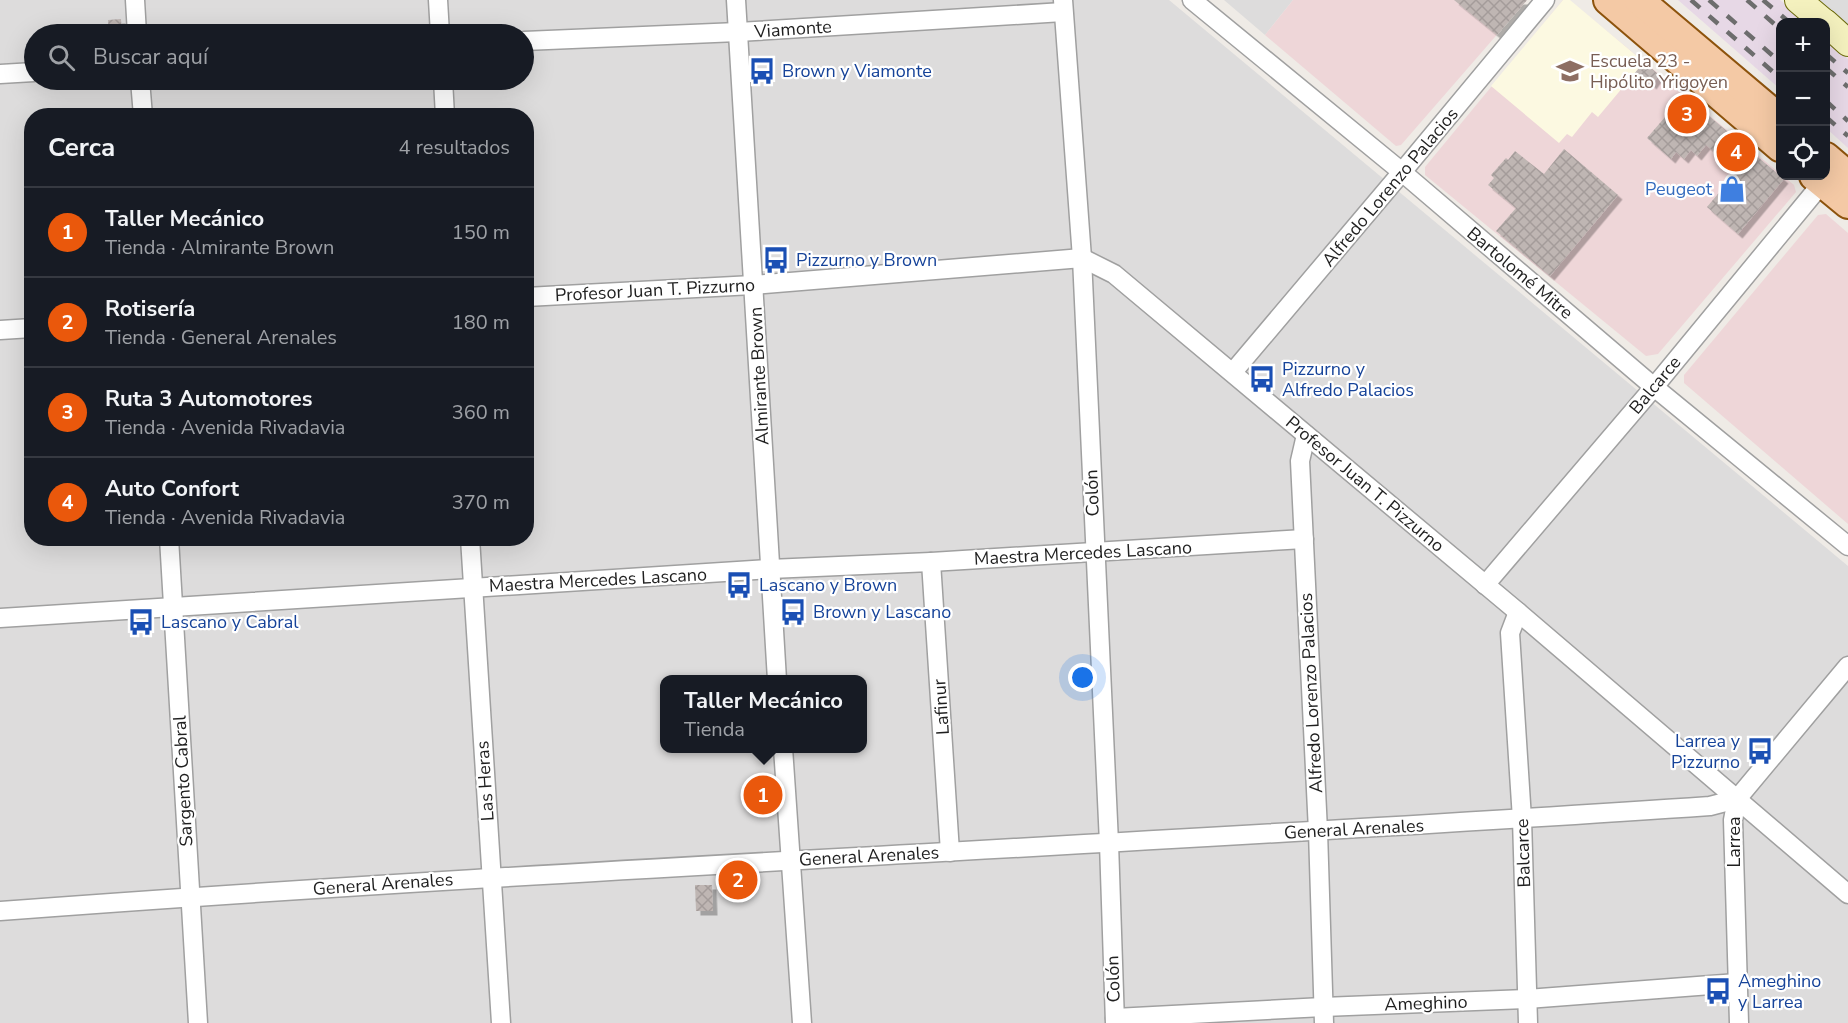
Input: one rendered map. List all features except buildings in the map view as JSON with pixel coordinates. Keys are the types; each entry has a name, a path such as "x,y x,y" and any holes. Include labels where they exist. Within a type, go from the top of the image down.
{"main road":[{"path":"1608,0 1776,144"},
{"path":"1639,0 1776,116"},
{"path":"1798,0 1819,18"},
{"path":"1830,27 1848,43"},
{"path":"1830,176 1848,204"}],"street":[{"path":"135,0 136,24"},
{"path":"438,0 439,24"},
{"name":"Almirante Brown","path":"736,0 777,675"},
{"name":"Bartolomé Mitre","path":"1192,0 1402,172 1654,387 1848,546"},
{"name":"Alfredo Lorenzo Palacios","path":"1233,372 1545,0"},
{"name":"Viamonte","path":"534,41 738,32 1063,6"},
{"name":"Colón","path":"1063,6 1082,258 1115,1020"},
{"path":"0,74 24,73"},
{"path":"141,90 142,108"},
{"path":"444,90 445,108"},
{"name":"Balcarce","path":"1485,585 1654,387 1822,180"},
{"name":"Profesor Juan T. Pizzurno","path":"534,297 753,285 1082,258 1114,274 1233,372 1848,894"},
{"path":"0,330 24,328"},
{"name":"Alfredo Lorenzo Palacios","path":"1306,435 1300,461 1318,831 1323,1015"},
{"name":"Maestra Mercedes Lascano","path":"0,618 472,587 1304,539"},
{"name":"Sargento Cabral","path":"169,546 198,1023"},
{"name":"Las Heras","path":"470,546 501,1023"},
{"name":"Lafinur","path":"931,562 950,852"},
{"name":"Balcarce","path":"1518,612 1510,633 1522,819 1528,1023"},
{"name":"Larrea","path":"1738,1023 1732,820 1737,799 1848,666"},
{"path":"783,753 802,1023"},
{"name":"General Arenales","path":"0,911 491,877 1522,819 1710,806 1737,799"},
{"name":"Ameghino","path":"1115,1020 1323,1015 1737,983"}],"shaded area":[{"path":"0,0 1169,0 1848,566 1848,1023 0,1023"},
{"path":"1224,0 1293,0 1265,35"},
{"path":"1293,0 1527,0 1401,145 1396,146 1265,35"},
{"path":"1563,0 1569,0 1776,170 1776,180 1788,180 1794,185 1796,192 1658,354 1646,356 1425,175 1425,167"},
{"name":"Escuela 23 - Hipólito Yrigoyen","path":"1563,0 1570,0 1644,62 1598,117 1592,112 1572,137 1567,134 1559,143 1491,86"},
{"path":"1678,0 1780,0 1801,18 1776,18 1776,86"},
{"path":"1806,0 1848,0 1848,28"},
{"path":"1830,43 1848,59 1848,148 1830,132"},
{"path":"1826,214 1848,233 1848,524 1684,383 1684,375 1818,215"}],"railway":[{"path":"1691,0 1776,74"},
{"path":"1709,0 1776,59"},
{"path":"1747,0 1776,25"},
{"path":"1763,0 1784,18"},
{"path":"1830,57 1848,73"},
{"path":"1830,71 1848,87"},
{"path":"1830,105 1848,121"},
{"path":"1830,120 1848,136"}],"place":[{"name":"Brown y Viamonte","path":"762,71"},
{"name":"Escuela 23 - Hipólito Yrigoyen","path":"1570,71"},
{"name":"Ruta 3 Automotores","path":"1687,114"},
{"name":"Auto Confort","path":"1736,152"},
{"name":"Peugeot","path":"1732,189"},
{"name":"Pizzurno y Brown","path":"776,260"},
{"name":"Pizzurno y Alfredo Palacios","path":"1262,379"},
{"name":"Lascano y Brown","path":"739,585"},
{"name":"Brown y Lascano","path":"793,612"},
{"name":"Lascano y Cabral","path":"141,622"},
{"name":"Larrea y Pizzurno","path":"1760,751"},
{"name":"Taller Mecánico","path":"763,795"},
{"name":"Rotisería","path":"738,880"},
{"name":"Ameghino y Larrea","path":"1718,991"}]}
